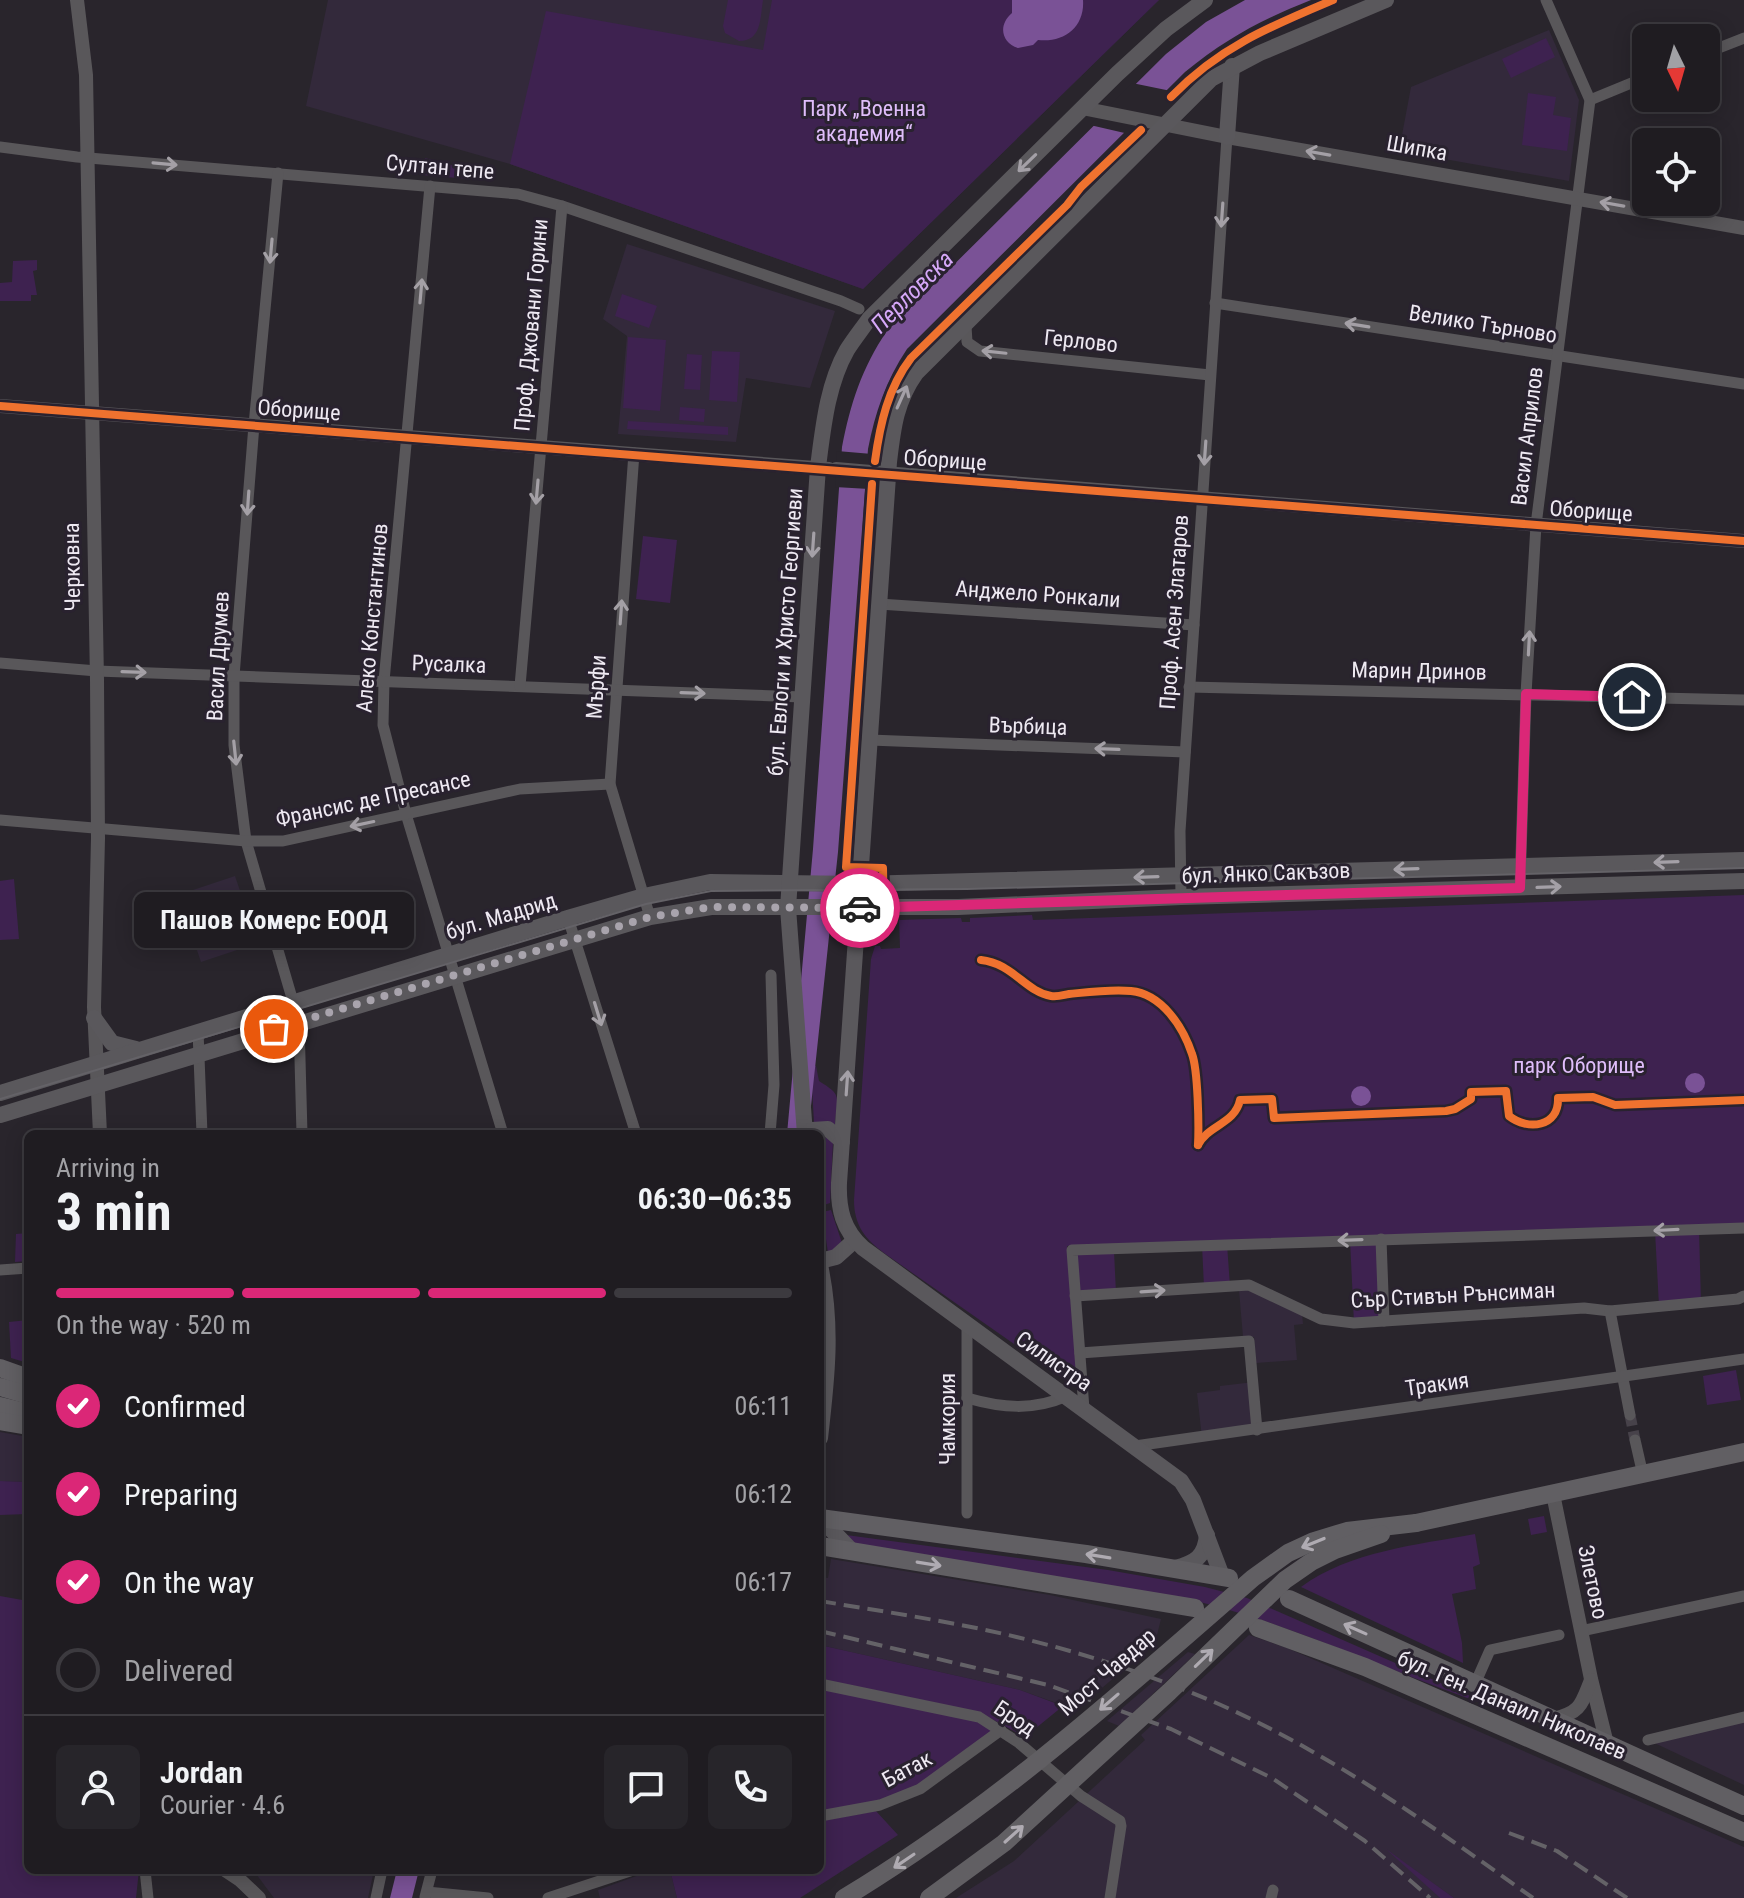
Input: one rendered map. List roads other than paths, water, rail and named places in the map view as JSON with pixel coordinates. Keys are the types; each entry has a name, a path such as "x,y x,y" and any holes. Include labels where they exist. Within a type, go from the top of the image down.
{"main road":[{"name":"бул. Евлоги и Христо Георгиеви","path":"806,1130 788,908 802,697 827,468 824,424 834,381 846,352 869,319 1082,108 1166,29 1205,0"},
{"path":"824,1262 836,1257 855,1240 843,1220 839,1204 879,604 880,472 904,390 922,367 1211,79 1232,66 1386,0"},
{"path":"1227,137 1232,66"},
{"name":"бул. Янко Сакъзов","path":"790,883 860,884 1744,860"},
{"name":"бул. Янко Сакъзов","path":"788,908 958,907 1181,897 1744,881"},
{"name":"бул. Мадрид","path":"0,1093 644,896 710,882 790,883"},
{"name":"бул. Мадрид","path":"0,1115 650,917 711,907 788,908"},
{"path":"94,1018 112,1043 137,1049"},
{"path":"812,1130 828,1129 842,1141"},
{"name":"Силистра","path":"855,1240 1181,1481 1193,1500 1226,1577"},
{"path":"824,1282 829,1332 824,1391"},
{"path":"0,1368 24,1377"},
{"path":"0,1387 24,1394"},
{"path":"0,1406 24,1412"},
{"path":"0,1421 24,1425"},
{"name":"Мост Чавдар","path":"844,1898 930,1844 1019,1778 1253,1578 1288,1553 1347,1531 1416,1523 1744,1452"},
{"path":"824,1519 1226,1577"},
{"path":"824,1523 852,1551"},
{"name":"Мост Чавдар","path":"929,1898 1004,1843 1169,1692 1285,1580 1335,1550 1416,1523"},
{"path":"1175,1568 1198,1560 1203,1554 1207,1534"},
{"path":"824,1547 1195,1608"},
{"name":"бул. Ген. Данаил Николаев","path":"1289,1599 1744,1806"},
{"name":"бул. Ген. Данаил Николаев","path":"1258,1628 1365,1667 1744,1832"},
{"path":"1552,1748 1607,1744 1597,1767"}],"street":[{"name":"Черковна","path":"77,0 86,75 97,671 94,1018 100,1130"},
{"path":"1546,0 1590,100 1632,83"},
{"path":"1720,47 1744,38"},
{"name":"Васил Априлов","path":"1520,888 1526,694 1536,525 1590,100"},
{"name":"Шипка","path":"1082,108 1227,137 1744,228"},
{"name":"Проф. Асен Златаров","path":"1181,897 1180,831 1227,137"},
{"name":"Султан тепе","path":"0,147 87,158 518,194 562,206 859,309"},
{"name":"Васил Друмев","path":"278,173 234,676 234,745 246,841 299,1022 302,1130"},
{"name":"Алеко Константинов","path":"430,186 384,681 383,725 406,814 502,1130"},
{"name":"Проф. Джовани Горини","path":"520,686 562,206"},
{"name":"Велико Търново","path":"1215,303 1744,384"},
{"name":"Герлово","path":"966,326 967,342 980,351 1210,375"},
{"name":"Оборище","path":"0,406 1744,541"},
{"name":"Мърфи","path":"634,453 610,784 650,917"},
{"name":"Анджело Ронкали","path":"879,604 1194,625"},
{"name":"Русалка","path":"0,663 97,671 802,697"},
{"name":"Марин Дринов","path":"1189,687 1744,700"},
{"name":"Върбица","path":"870,740 1185,752"},
{"name":"Франсис де Пресансе","path":"0,820 246,841 283,841 520,789 610,784"},
{"path":"568,918 635,1130"},
{"path":"770,1130 774,1085 771,975"},
{"path":"198,1031 202,1130"},
{"path":"1084,1409 1072,1250 1744,1228"},
{"path":"1381,1239 1384,1321"},
{"path":"0,1270 24,1268"},
{"name":"Сър Стивън Рънсиман","path":"1075,1296 1249,1285 1321,1319 1354,1323 1584,1308 1610,1311 1744,1296"},
{"path":"1610,1311 1630,1415"},
{"name":"Чамкория","path":"967,1325 967,1513"},
{"path":"1080,1353 1249,1341 1257,1430"},
{"name":"Тракия","path":"1135,1446 1744,1359"},
{"path":"967,1398 1014,1408 1037,1406 1067,1396"},
{"path":"1635,1440 1643,1475"},
{"name":"Злетово","path":"1553,1494 1607,1744"},
{"path":"1581,1631 1744,1596"},
{"path":"1475,1684 1490,1650 1559,1635"},
{"path":"1554,1719 1568,1716 1578,1709 1591,1679"},
{"name":"Брод","path":"824,1685 979,1717 1001,1730 1081,1796 1120,1821 1110,1898"},
{"path":"1648,1740 1744,1717"},
{"name":"Батак","path":"824,1815 880,1805 920,1789 1001,1730"},
{"path":"145,1874 148,1898"},
{"path":"231,1874 259,1898"},
{"path":"376,1898 381,1874"},
{"path":"431,1874 426,1895 488,1898"},
{"path":"591,1885 592,1874"},
{"path":"548,1898 622,1874"}],"tunnel":[{"path":"1630,1415 1635,1440"}],"tram line":[{"path":"0,1099 646,904 711,891 967,889 1744,868"}],"railway":[{"path":"824,1602 1039,1642 1124,1668 1207,1699 1335,1764 1533,1898"},
{"path":"824,1632 1048,1685 1171,1729 1272,1778 1365,1841 1430,1898"},
{"path":"1509,1833 1557,1851 1627,1898"}],"place":[{"name":"Пашов Комерс ЕООД","path":"274,1029"}],"park label":[{"name":"Парк „Военна академия“","path":"864,120"},
{"name":"парк Оборище","path":"1579,1065"}],"water label":[{"name":"Перловска","path":"912,292"}]}
